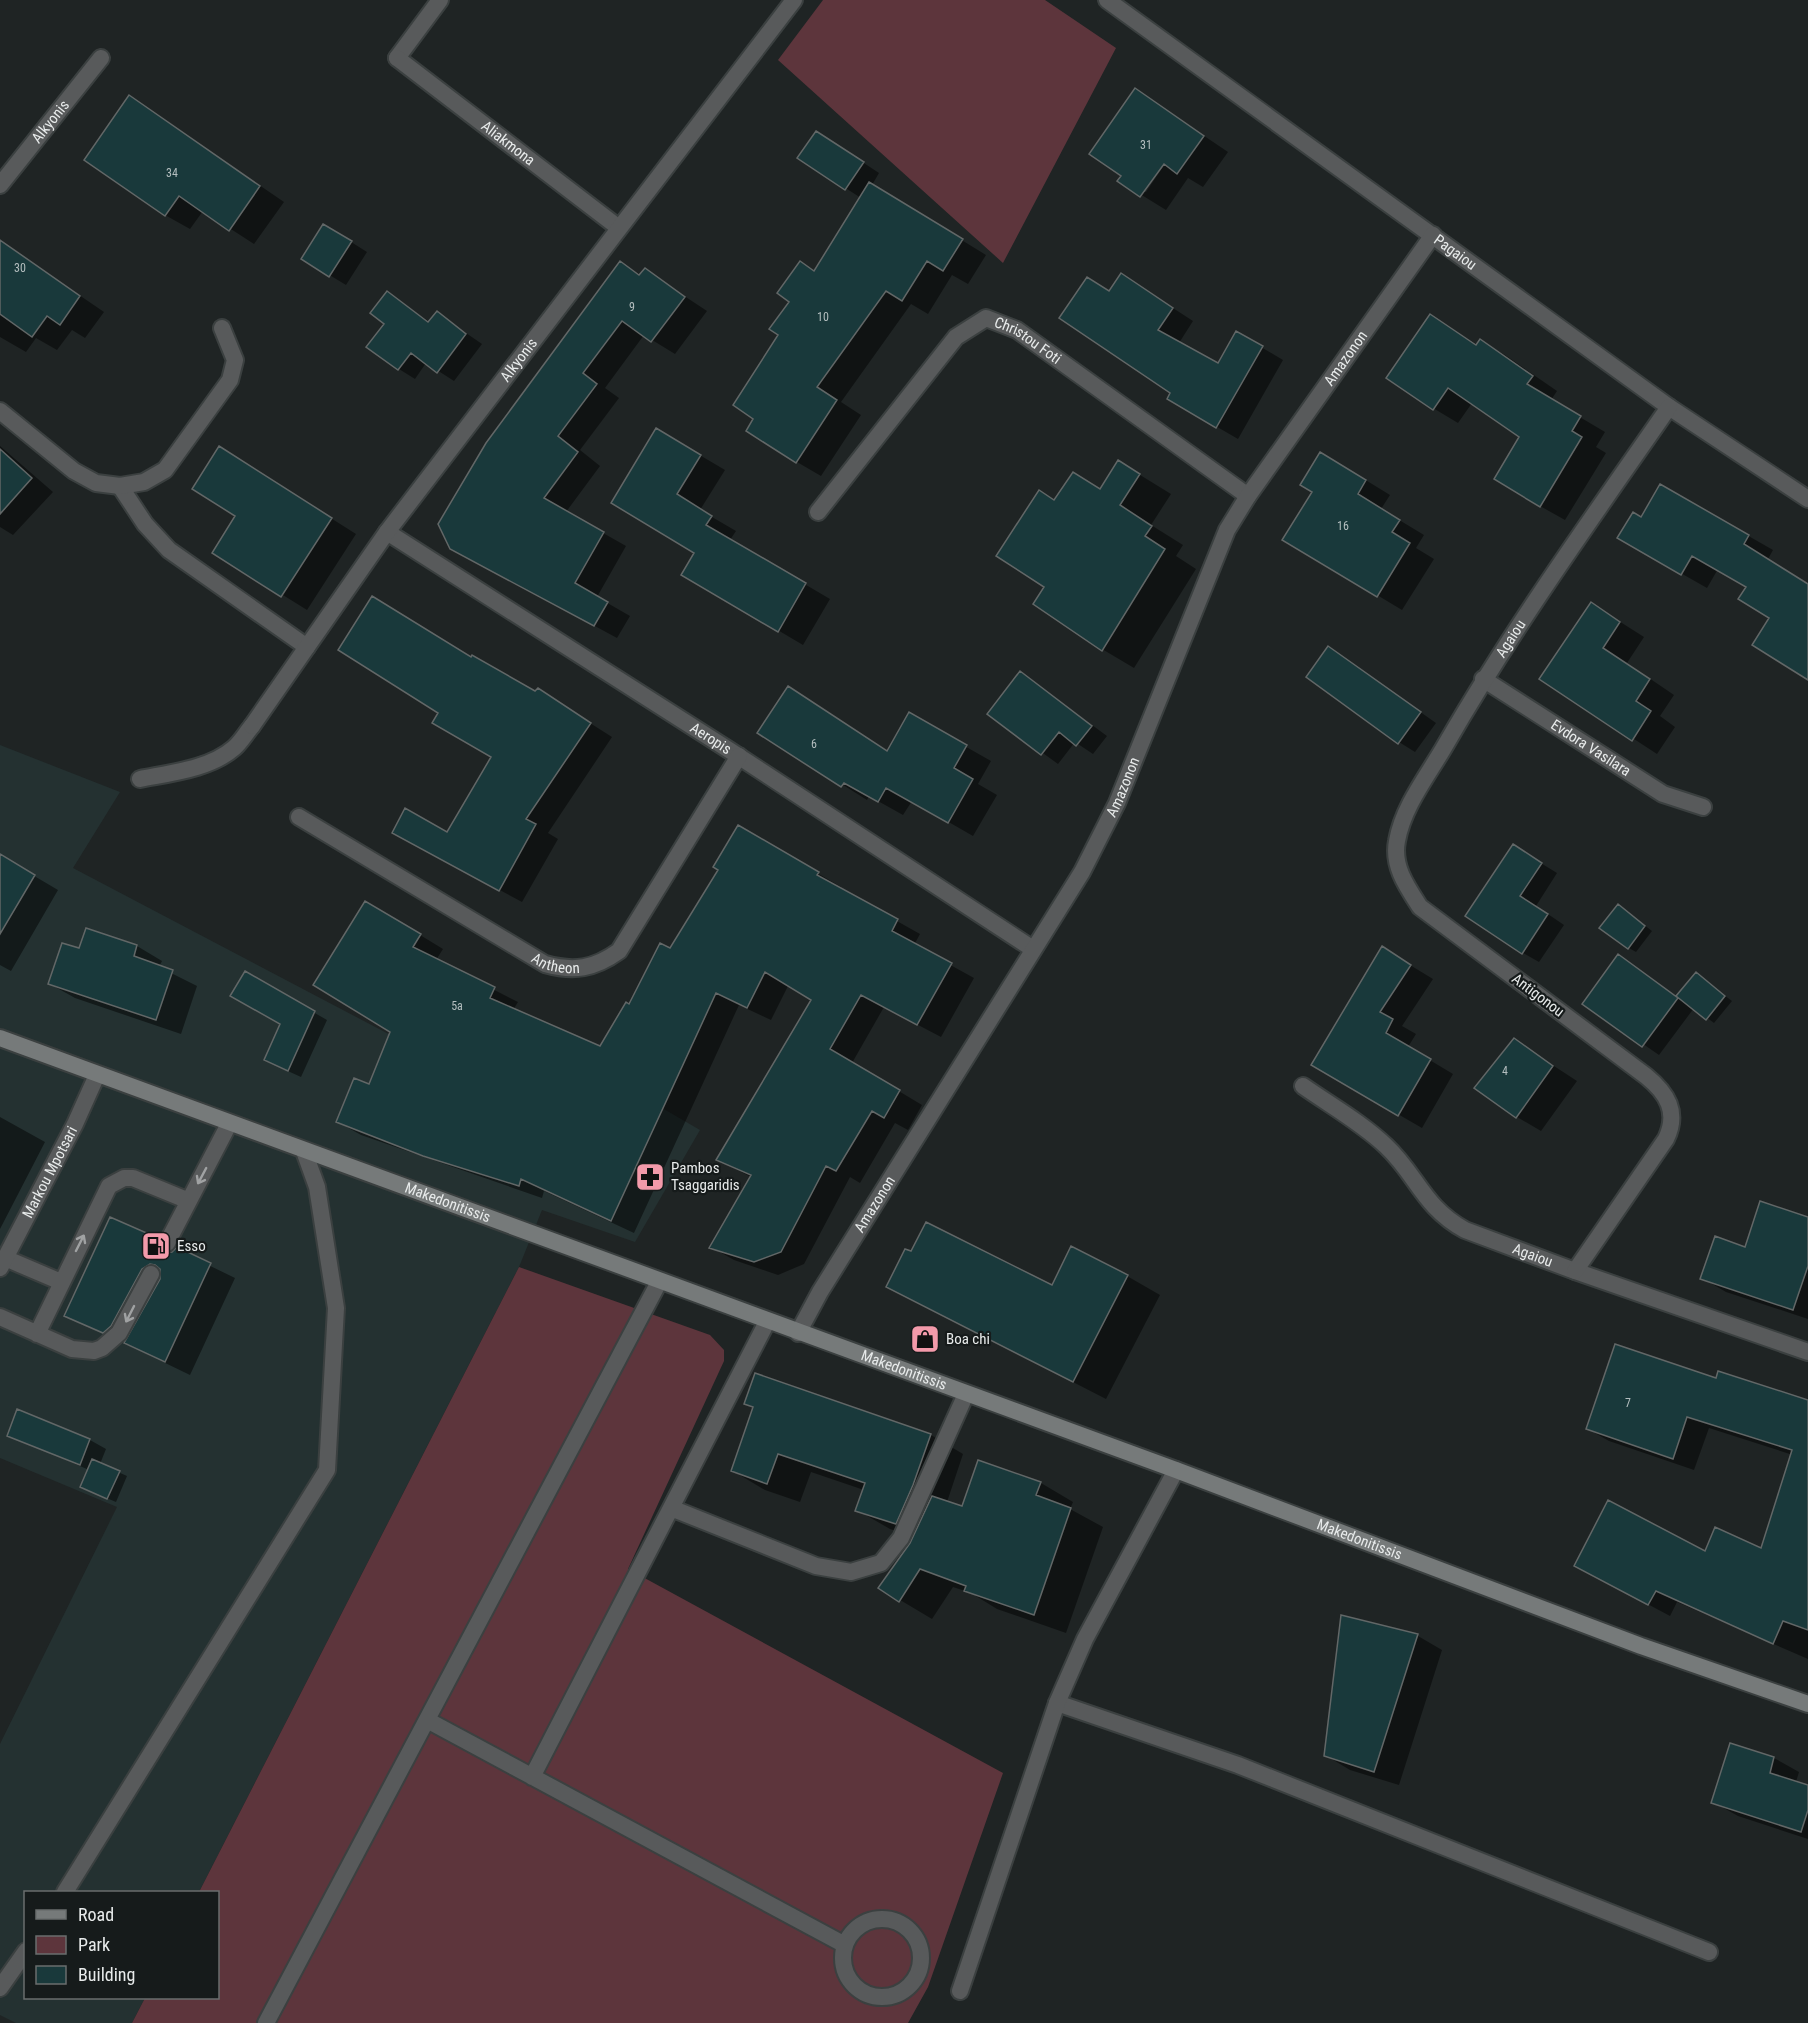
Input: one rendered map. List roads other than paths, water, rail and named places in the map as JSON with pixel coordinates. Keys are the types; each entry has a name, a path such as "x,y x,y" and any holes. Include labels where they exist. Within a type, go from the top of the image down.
{"main road":[{"name":"Makedonitissis","path":"0,1038 767,1322 1176,1470 1641,1646 1808,1704"}],"street":[{"name":"Aliakmona","path":"440,0 397,58 619,228"},
{"name":"Alkyonis","path":"140,779 186,769 214,759 234,748 252,726 387,532 794,0"},
{"name":"Pagaiou","path":"1107,0 1669,407 1808,499"},
{"name":"Alkyonis","path":"0,185 101,58"},
{"name":"Amazonon","path":"798,1333 820,1292 1082,872 1117,804 1227,530 1248,496 1433,235"},
{"name":"Christou Foti","path":"818,512 956,337 986,318 1017,330 1248,496"},
{"path":"0,411 74,471 96,483 120,486 144,482 165,470 230,380 235,360 222,328"},
{"name":"Agaiou","path":"1406,886 1397,866 1396,842 1405,816 1484,679 1669,407"},
{"path":"120,486 145,524 169,550 307,647"},
{"name":"Aeropis","path":"387,532 739,756 1033,949"},
{"name":"Evdora Vasilara","path":"1484,679 1663,794 1703,807"},
{"name":"Antheon","path":"299,817 545,964 564,969 584,969 603,963 619,951 739,756"},
{"name":"Antigonou","path":"1406,886 1420,907 1646,1076 1660,1088 1669,1103 1672,1122 1666,1139 1575,1272"},
{"name":"Markou Mpotsari","path":"3,1263 75,1124 97,1075"},
{"name":"Agaiou","path":"1303,1086 1387,1146 1432,1206 1449,1221 1575,1272 1808,1352"},
{"path":"167,1243 229,1124"},
{"path":"66,1891 327,1470 336,1308 318,1187 304,1151"},
{"path":"36,1334 109,1186 133,1178 189,1201"},
{"path":"3,1263 61,1282"},
{"path":"0,1317 36,1334 84,1352 102,1348 124,1325 151,1274"},
{"path":"267,2023 659,1282"},
{"path":"532,1777 767,1322"},
{"path":"671,1508 816,1566 851,1572 881,1563 900,1538 966,1394"},
{"path":"960,1991 1057,1703 1085,1639 1176,1470"},
{"path":"1057,1703 1238,1765 1709,1952"},
{"path":"427,1720 845,1945"},
{"path":"886,1920 896,1922 912,1934 918,1942 921,1952 919,1972 907,1988 898,1994 878,1997 869,1995 852,1983 847,1974 843,1955 845,1945 857,1928 866,1923 886,1920"},
{"path":"0,1988 24,1954"}],"place":[{"name":"Pambos Tsaggaridis","path":"650,1177"},
{"name":"Esso","path":"156,1246"},
{"name":"Boa chi","path":"925,1339"}]}
